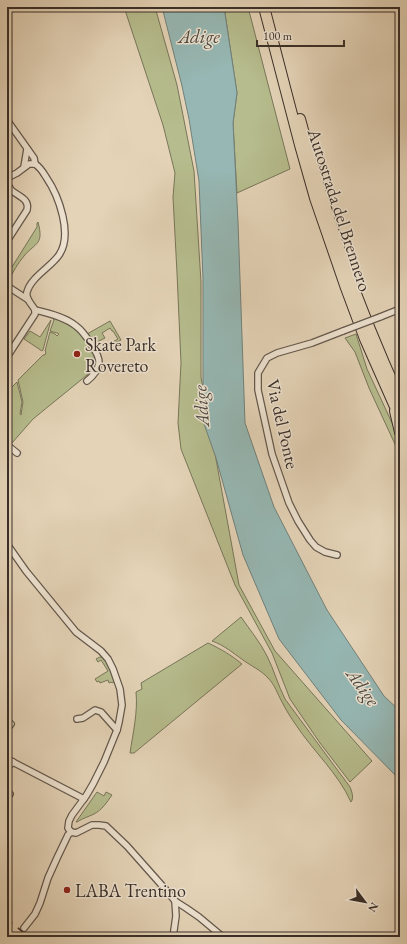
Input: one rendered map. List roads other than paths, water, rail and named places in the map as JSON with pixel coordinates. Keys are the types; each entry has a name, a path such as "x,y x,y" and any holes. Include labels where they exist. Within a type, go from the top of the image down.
{"highway":[{"name":"Autostrada del Brennero","path":"264,7 315,198 365,339 397,403"},
{"name":"Autostrada del Brennero","path":"271,7 306,143 333,230 356,296 387,371 400,418"},
{"path":"397,403 396,418 400,432"}],"street":[{"path":"7,120 34,158 35,164 49,182 58,199 63,218 65,237 63,248 59,256 36,278 30,286 27,292 27,299"},
{"path":"24,167 27,149"},
{"path":"7,178 29,164 35,164"},
{"path":"7,185 22,197 28,205 27,210 9,233 7,241"},
{"path":"7,286 27,299 36,310 46,312 68,321 76,326 87,338 99,359 95,372 87,381"},
{"name":"Via del Ponte","path":"337,555 325,552 316,547 298,521 289,503 272,454 258,390 258,373 267,358 277,353 312,343 400,309"},
{"path":"7,357 36,310"},
{"path":"7,445 17,453"},
{"path":"7,544 36,584 76,632 99,649 108,659 122,696 122,705 117,730 102,766 89,791 69,821 68,828 71,832"},
{"path":"77,719 83,718 95,710 101,712 117,730"},
{"path":"7,729 11,724"},
{"path":"7,768 10,760 84,799"},
{"path":"7,792 10,794 7,798"},
{"path":"24,928 35,914 48,878 68,835 71,832 76,832 92,825 99,825 106,826 127,846 175,901 199,917 223,937"},
{"path":"173,937 176,916 175,901"}],"water":[{"name":"Adige","path":"162,7 224,7 237,93 233,123 245,423 274,507 327,610 384,696 400,711 400,780 341,720 279,639 243,555 216,458 203,421 203,279 199,181 182,86"}],"railway":[{"path":"7,919 29,937"}],"place":[{"name":"Skate Park Rovereto","path":"77,354"},
{"name":"LABA Trentino","path":"67,890"}]}
